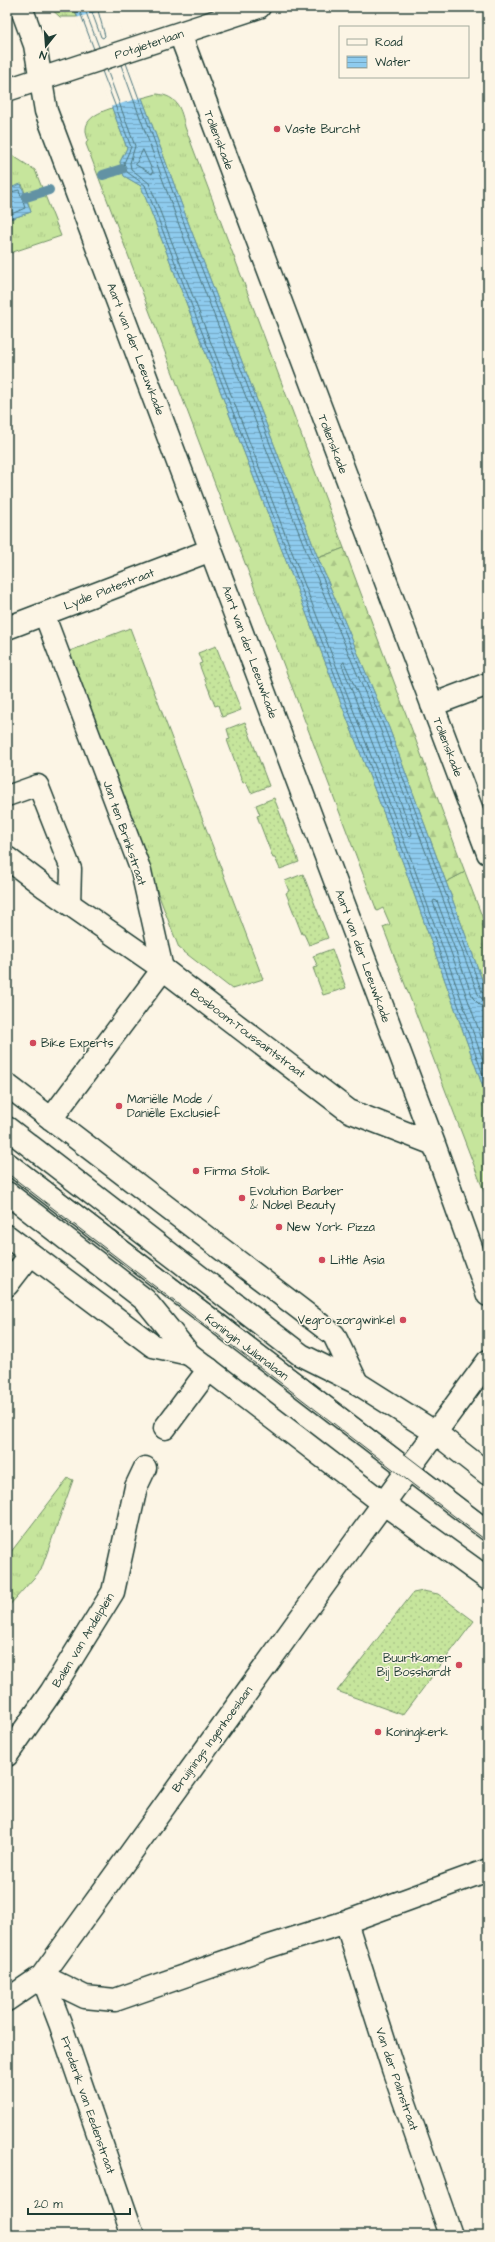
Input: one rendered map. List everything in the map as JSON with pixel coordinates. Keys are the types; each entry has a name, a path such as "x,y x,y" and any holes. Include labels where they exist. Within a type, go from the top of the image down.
{"street":[{"name":"Aart van der Leeuwkade","path":"21,7 35,45 39,80 46,110 434,1144 488,1295"},
{"name":"Potgieterlaan","path":"7,90 180,34 223,12 259,7"},
{"name":"Tollenskade","path":"180,34 488,853"},
{"name":"Lydie Platestraat","path":"7,628 212,550"},
{"path":"432,705 488,684"},
{"name":"Bosboom-Toussaintstraat","path":"7,858 70,905 163,969 348,1111 434,1144"},
{"path":"51,1119 163,969"},
{"path":"7,1085 334,1335 357,1383"},
{"path":"7,1128 301,1355 357,1383 436,1433 488,1474"},
{"path":"7,1193 145,1300 189,1354 383,1503 488,1578"},
{"path":"7,1236 153,1346 189,1354"},
{"path":"7,1286 31,1254"},
{"path":"436,1433 488,1361"},
{"path":"165,1428 209,1369"},
{"name":"Bruijnings Ingenhoeslaan","path":"7,2000 42,1976 383,1503 436,1433"},
{"name":"Balen van Andelplein","path":"7,1755 51,1692 113,1592 136,1488 145,1468"},
{"path":"42,1976 85,1997 115,2000 267,1947 346,1922 488,1870"},
{"name":"Van der Palmstraat","path":"346,1922 393,2069 451,2235"},
{"name":"Frederik van Eedenstraat","path":"42,1976 60,2023 133,2235"}],"lane":[{"name":"Jan ten Brinkstraat","path":"44,614 141,871 163,969"},
{"path":"7,796 38,785 72,869 70,905"},
{"name":"Koningin Julianalaan","path":"7,1162 488,1530"}],"green space":[{"path":"49,7 74,7 77,17 60,17"},
{"path":"157,94 170,97 180,109 185,127 344,548 318,558 191,230 142,98"},
{"path":"112,108 127,148 120,162 124,176 141,186 403,863 488,1101 488,1202 383,927 390,924 383,908 377,911 86,144 88,139 86,127 88,122 91,118 101,112"},
{"path":"7,152 35,170 61,236 7,254 7,220 31,212 22,184 7,189"},
{"path":"344,548 465,872 446,882 389,728 318,558"},
{"path":"130,628 263,979 232,989 179,948 170,925 67,652"},
{"path":"216,646 241,710 222,717 218,705 215,706 199,664 202,663 198,653"},
{"path":"245,722 269,786 251,793 246,782 243,783 227,740 230,739 227,729"},
{"path":"274,798 299,862 280,869 275,858 273,858 257,816 260,815 256,805"},
{"path":"465,872 488,932 488,996 446,882"},
{"path":"303,874 328,938 309,945 304,934 302,934 286,893 289,891 285,881"},
{"path":"332,949 346,988 323,995 313,968 318,967 313,956"},
{"path":"68,1478 73,1480 41,1570 7,1608 7,1557"},
{"path":"423,1591 438,1594 474,1621 403,1715 337,1691 413,1593"}],"water":[{"path":"74,7 111,7 142,98 191,230 318,558 389,728 488,996 488,1101 403,863 141,186 124,176 120,162 127,148"},
{"path":"21,184 31,212 7,220 7,189"}],"pier":[{"path":"113,7 143,97 110,107 76,18"}],"waterway":[{"path":"103,175 122,169"},
{"path":"26,197 49,190"}],"tram line":[{"path":"7,1149 488,1518"},
{"path":"7,1173 488,1542"}],"place":[{"name":"Vaste Burcht","path":"277,129"},
{"name":"Bike Experts","path":"33,1043"},
{"name":"Mariëlle Mode / Daniëlle Exclusief","path":"119,1106"},
{"name":"Firma Stolk","path":"196,1171"},
{"name":"Evolution Barber & Nobel Beauty","path":"242,1198"},
{"name":"New York Pizza","path":"279,1227"},
{"name":"Little Asia","path":"322,1260"},
{"name":"Vegro zorgwinkel","path":"403,1320"},
{"name":"Buurtkamer Bij Bosshardt","path":"459,1665"},
{"name":"Koningkerk","path":"378,1732"}]}
